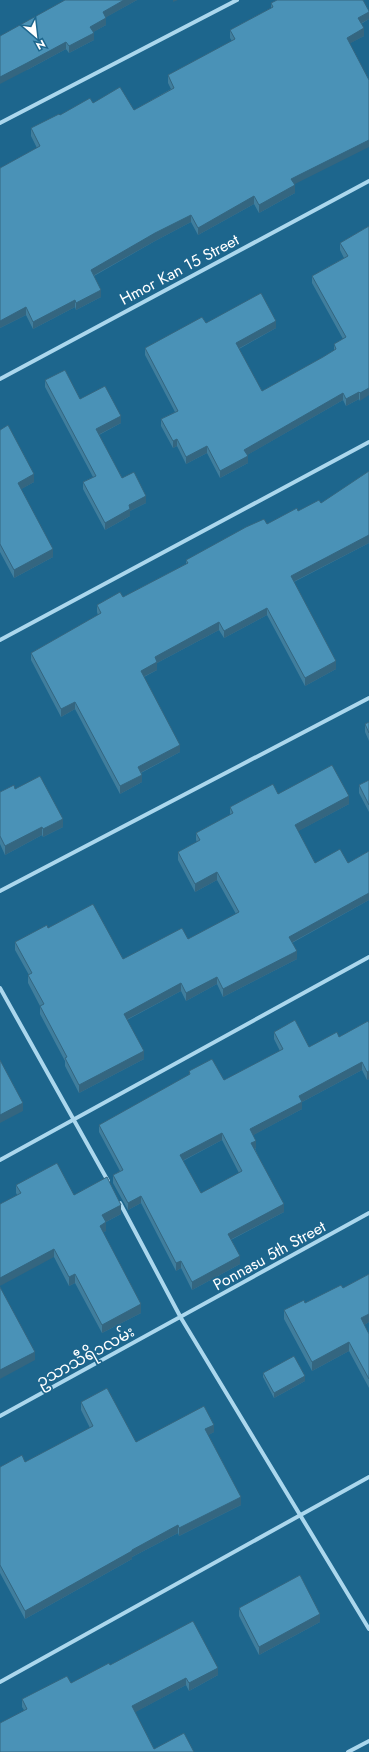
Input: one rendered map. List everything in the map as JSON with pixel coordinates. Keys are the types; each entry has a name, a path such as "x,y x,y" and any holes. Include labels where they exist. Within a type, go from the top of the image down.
{"street":[{"path":"0,124 236,0"},
{"name":"Hmor Kan 15 Street","path":"0,379 369,181"},
{"path":"0,640 369,442"},
{"path":"0,891 369,698"},
{"path":"0,1160 369,957"},
{"path":"0,988 75,1119 111,1188"},
{"path":"119,1201 181,1318 369,1629"},
{"name":"Ponnasu 5th Street","path":"181,1318 369,1213"},
{"name":"ဥသာသီရိ၁လမ်း","path":"0,1416 181,1318"},
{"path":"0,1682 369,1477"},
{"path":"348,1752 369,1741"}],"building":[{"path":"65,0 124,0 103,12 106,18 90,27 94,33 69,46 66,42 0,77 0,36"},
{"path":"277,0 363,0 369,12 358,18 364,28 347,38 369,80 369,140 291,179 295,185 259,205 254,196 198,228 191,215 155,233 91,270 101,290 76,303 75,300 33,322 26,307 0,321 0,168 40,146 31,128 59,114 60,115 90,98 93,103 120,87 134,110 174,88 168,75 235,39 230,30 273,7 271,3"},
{"path":"369,226 369,388 346,399 343,393 244,450 248,456 220,471 207,446 186,457 177,439 173,441 161,419 178,411 145,348 202,317 206,323 261,293 276,321 236,343 262,391 336,349 334,344 346,337 312,276 348,256 340,243"},
{"path":"65,370 80,399 105,386 121,416 96,429 122,478 134,472 146,496 129,505 130,509 105,523 83,482 96,476 45,380"},
{"path":"8,425 34,474 18,483 53,549 14,570 0,544 0,430"},
{"path":"369,471 369,535 291,576 336,661 305,678 267,608 224,631 219,622 155,657 157,662 141,671 180,745 138,767 142,775 120,786 75,702 61,709 31,653 101,613 97,605 120,592 123,597 188,563 186,560 246,527 264,519 267,524 297,508 298,511 319,500 321,503"},
{"path":"369,722 369,733 365,724"},
{"path":"332,765 349,796 295,825 315,863 340,849 348,863 369,851 369,893 289,937 297,951 223,989 217,977 186,993 181,983 124,1014 144,1051 79,1085 65,1058 67,1057 40,1006 44,1004 28,975 32,973 15,942 47,925 48,928 93,904 123,959 182,928 188,939 239,912 217,872 195,884 178,852 200,840 196,833 233,813 230,807 273,784 278,794"},
{"path":"40,776 63,819 43,829 42,827 5,846 0,836 0,792 14,785 15,789"},
{"path":"369,780 369,805 359,785"},
{"path":"295,1020 309,1047 337,1032 339,1037 368,1021 369,1071 367,1072 362,1062 299,1096 302,1102 250,1129 256,1141 251,1143 284,1204 228,1234 240,1256 192,1282 181,1261 176,1263 141,1196 128,1203 113,1175 123,1170 99,1125 190,1074 189,1071 212,1059 224,1080 283,1049 274,1032","holes":["222,1133 242,1171 201,1193 180,1155"]},
{"path":"0,1060 23,1103 0,1115"},
{"path":"57,1163 74,1195 107,1177 121,1205 102,1215 106,1222 100,1226 141,1304 102,1325 75,1274 69,1277 54,1249 0,1278 0,1204 21,1193 16,1185"},
{"path":"369,1274 369,1314 361,1318 369,1334 369,1379 349,1342 312,1362 284,1310 304,1300 305,1303 341,1285 343,1288"},
{"path":"0,1287 35,1352 0,1370"},
{"path":"294,1356 305,1376 274,1393 263,1373"},
{"path":"107,1388 136,1442 204,1406 214,1425 205,1429 241,1497 179,1528 178,1525 25,1611 0,1565 0,1467 22,1455 25,1462 93,1426 81,1402"},
{"path":"300,1575 320,1614 259,1647 239,1608"},
{"path":"193,1621 218,1668 189,1683 186,1678 132,1706 154,1749 184,1733 194,1752 0,1752 0,1723 27,1709 22,1699 67,1676 71,1683 109,1663 110,1665"}]}
